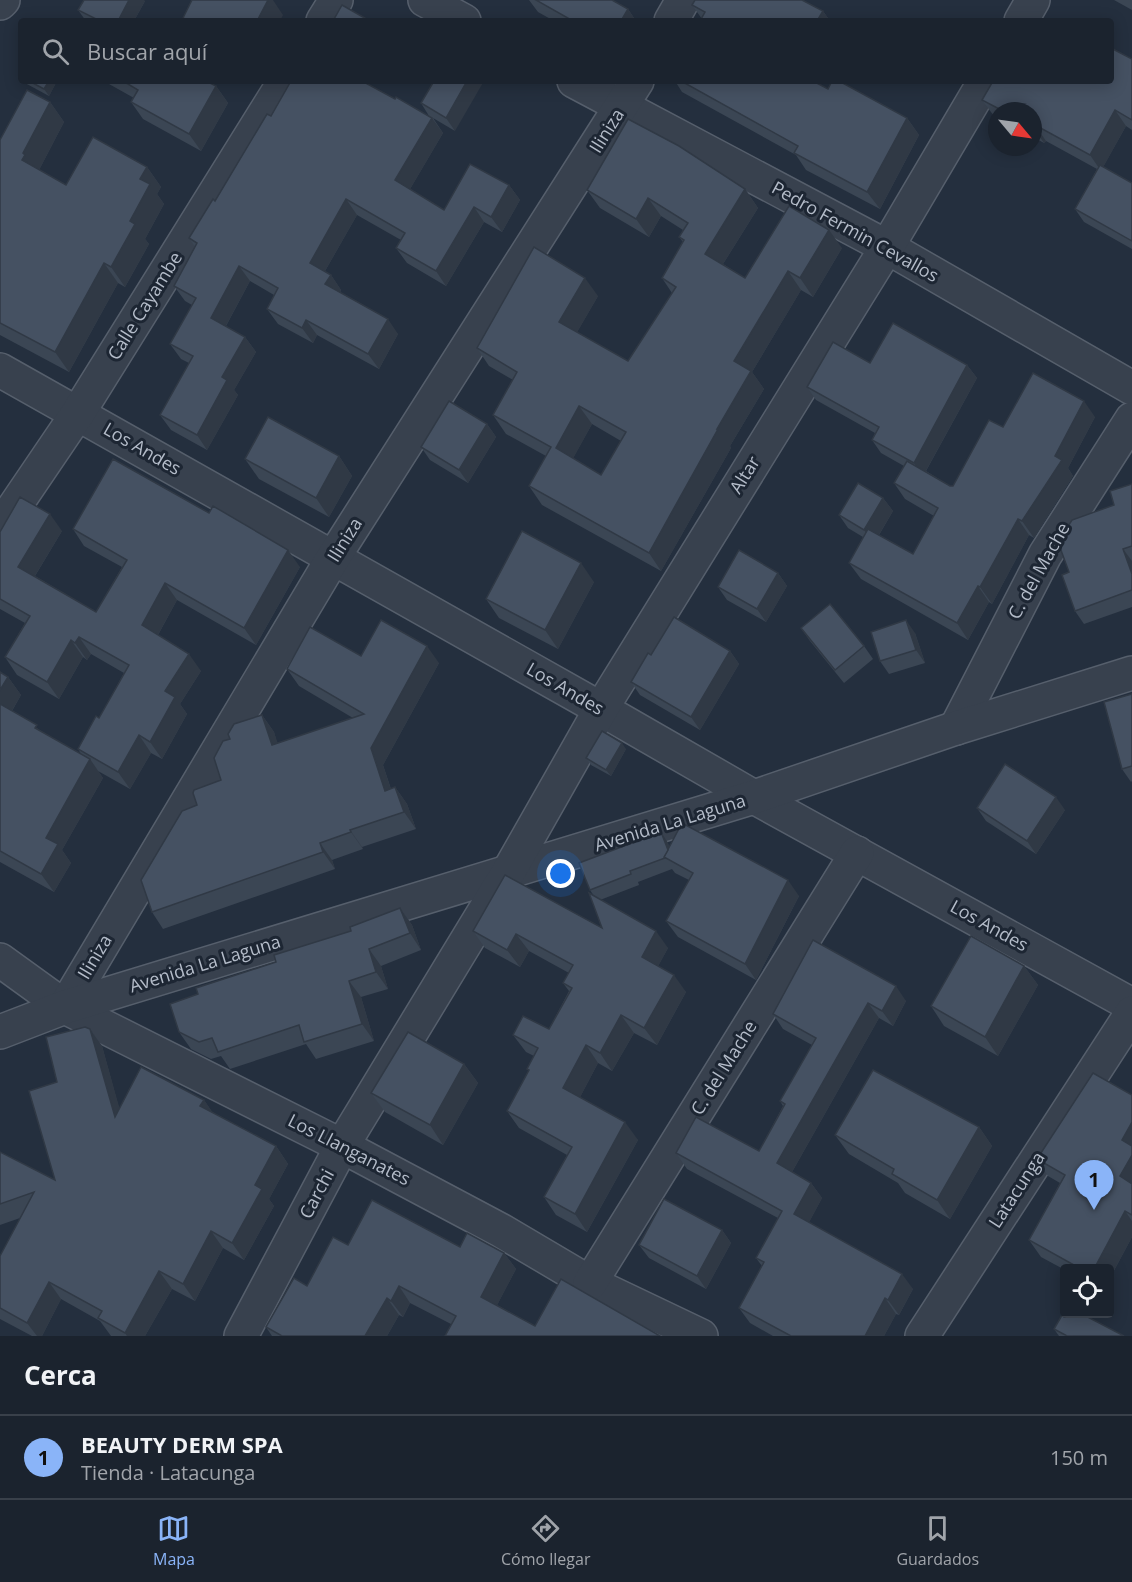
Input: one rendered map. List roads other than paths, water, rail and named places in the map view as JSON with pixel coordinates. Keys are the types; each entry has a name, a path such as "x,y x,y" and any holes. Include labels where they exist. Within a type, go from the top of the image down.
{"street":[{"path":"325,18 336,0"},
{"path":"425,0 458,18"},
{"path":"673,18 683,0"},
{"path":"1023,18 1033,0"},
{"name":"Calle Cayambe","path":"0,528 78,413 283,84"},
{"name":"Pedro Fermin Cevallos","path":"587,84 629,94 887,247 1132,388"},
{"name":"Altar","path":"509,871 601,709 887,247 983,84"},
{"name":"Iliniza","path":"65,1007 333,558 629,94"},
{"name":"Los Andes","path":"0,370 754,797 1132,1005"},
{"name":"C. del Mache","path":"956,728 1045,555 1132,419"},
{"name":"Avenida La Laguna","path":"0,1032 65,1007 754,797 956,728 1132,673"},
{"name":"C. del Mache","path":"590,1283 857,853"},
{"name":"Carchi","path":"241,1336 342,1146 509,871"},
{"name":"Los Llanganates","path":"0,960 65,1007 342,1146 502,1231 590,1283 701,1336"},
{"name":"Latacunga","path":"922,1336 1132,1013"}],"place":[{"name":"BEAUTY DERM SPA","path":"1094,1210"}]}
